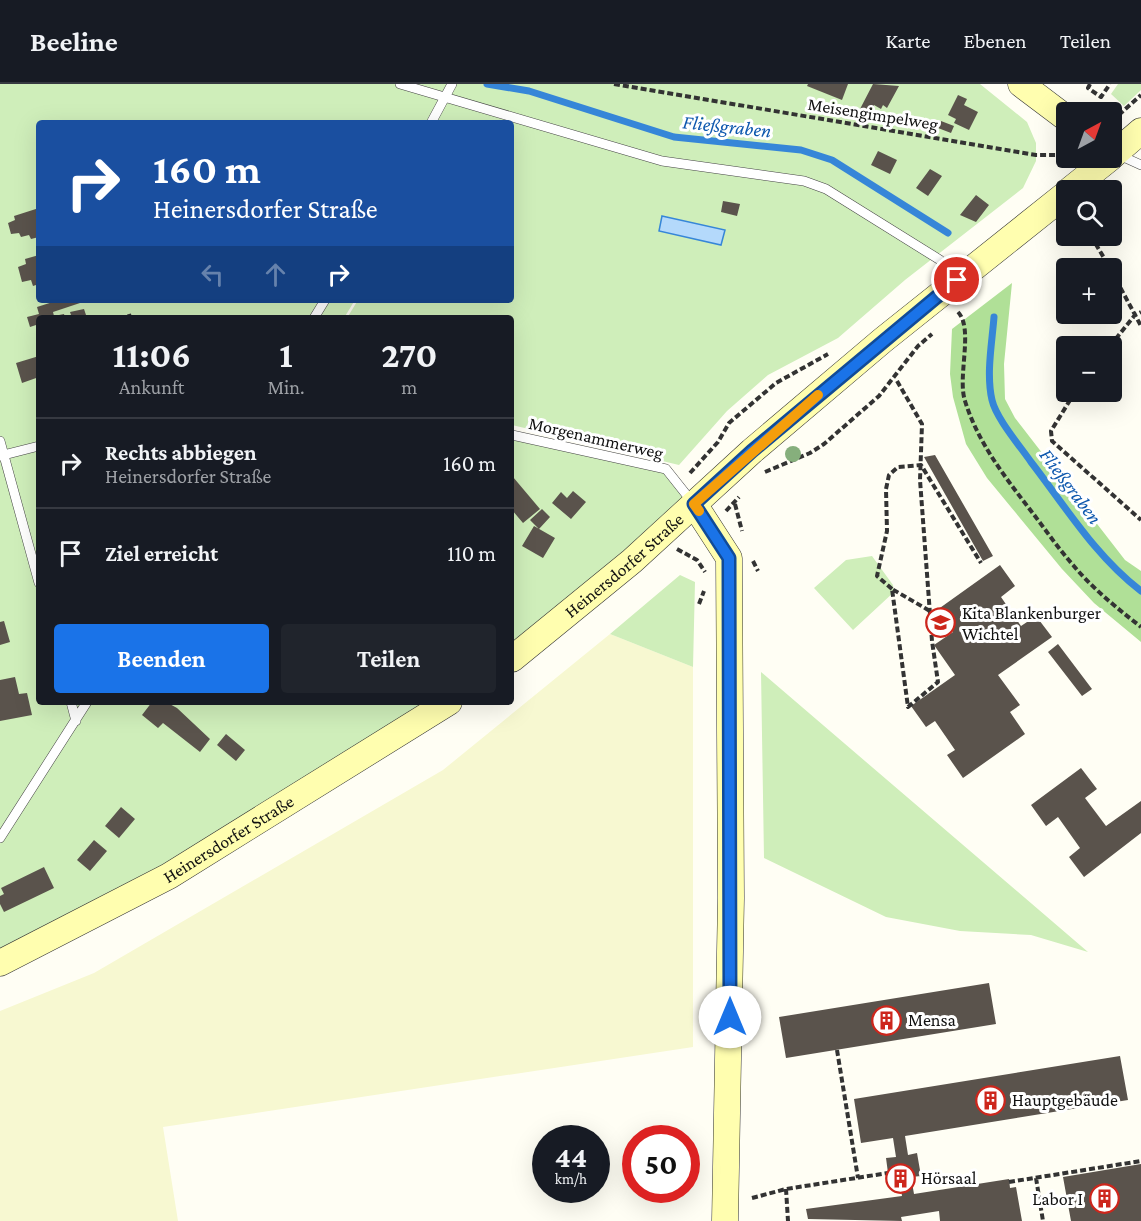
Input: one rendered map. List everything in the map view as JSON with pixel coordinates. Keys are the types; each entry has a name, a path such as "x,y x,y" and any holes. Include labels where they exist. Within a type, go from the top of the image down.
{"main road":[{"path":"1021,84 1056,110"},
{"path":"1122,147 1141,131"},
{"path":"1082,180 1096,168"},
{"name":"Heinersdorfer Straße","path":"514,656 570,613 752,451 957,280 1056,202"},
{"path":"694,504 729,558 731,898 725,1221"},
{"name":"Heinersdorfer Straße","path":"0,963 170,876 443,705"}],"lane":[{"path":"400,84 449,90 460,102 662,161 804,181 826,189 940,260 957,280"},
{"path":"433,120 449,90"},
{"path":"1122,158 1141,165"},
{"name":"Morgenammerweg","path":"514,435 641,461 666,469 694,504"},
{"path":"0,441 36,573"},
{"path":"2,455 36,447"},
{"path":"72,705 76,721"},
{"path":"0,838 85,705"}],"path":[{"name":"Meisengimpelweg","path":"614,84 1036,155 1056,155"},
{"path":"1083,84 1089,86 1101,97 1110,84"},
{"path":"1122,112 1141,95"},
{"path":"1122,291 1141,326"},
{"path":"950,319 960,314 966,305"},
{"path":"1118,336 1135,315 1141,312"},
{"path":"960,314 965,322 962,369 964,398 975,431 993,461 1074,566 1105,598 1141,627"},
{"path":"759,475 810,453 824,444 879,396 918,345 934,332"},
{"path":"892,590 908,706 938,682 920,480 922,424 897,381"},
{"path":"1070,402 1051,431 1052,441 1141,520"},
{"path":"921,465 981,563"},
{"path":"921,465 898,467 889,475 886,489 887,531 877,576 892,590 930,611"},
{"path":"837,1050 858,1178"},
{"path":"1009,1182 1141,1161"},
{"path":"753,1198 786,1189 888,1173"},
{"path":"1036,1178 1043,1221"},
{"path":"786,1189 788,1221"}],"green space":[{"path":"0,84 980,84 1027,122 1036,143 1036,161 1023,188 905,280 838,338 768,375 727,411 679,465 514,425 514,315 349,315 356,303 514,303 514,120 36,120 36,303 353,303 346,315 36,315 36,705 444,705 0,963","holes":["663,216 725,230 659,231"]},
{"path":"1118,84 1141,84 1141,90 1124,106 1111,94"},
{"path":"1012,283 1004,364 1005,399 1015,418 1125,560 1141,571 1141,642 1094,603 1062,569 987,478 966,444 953,397 950,374 952,329"},
{"path":"514,435 666,469 694,504 514,657"},
{"path":"872,556 893,585 894,592 853,630 814,588 846,560"},
{"path":"680,575 695,582 693,667 610,634"},
{"path":"610,634 693,667 693,1047 163,1127 178,1221 0,1221 0,1011 94,973 443,770"},
{"path":"761,672 1088,952 1031,935 960,931 886,917 764,858"}],"water":[{"path":"662,216 725,230 721,245 659,231"}],"building":[{"path":"808,84 848,84 842,100 807,86"},
{"path":"873,84 899,86 887,108 883,105 881,109 874,105 869,114 860,109"},
{"path":"958,95 967,99 964,105 978,112 969,130 954,123 956,119 948,115"},
{"path":"941,121 954,126 951,133 938,128"},
{"path":"878,151 897,160 890,174 871,165"},
{"path":"930,169 942,176 928,196 916,188"},
{"path":"976,195 989,205 976,222 960,215"},
{"path":"723,201 740,204 737,216 721,212"},
{"path":"36,209 36,238 31,239 29,235 21,237 19,233 11,234 8,223 15,220 14,216"},
{"path":"36,256 36,285 33,286 31,280 22,282 18,267 26,264 25,259"},
{"path":"50,303 80,303 53,312 54,315 36,315 36,325 30,327 27,317 39,314 37,307"},
{"path":"84,309 86,315 71,315 70,312"},
{"path":"36,357 36,378 22,383 16,363"},
{"path":"935,455 993,556 983,561 924,457"},
{"path":"514,478 540,509 523,523 514,512"},
{"path":"573,491 586,502 571,519 552,503 561,492 567,498"},
{"path":"542,509 550,517 539,529 530,520"},
{"path":"534,526 555,538 543,558 522,546"},
{"path":"1000,565 1015,586 1001,597 1021,626 1036,616 1052,637 998,675 1020,705 1010,712 1025,734 963,778 947,755 955,750 935,721 926,727 911,706 955,675 934,645 953,632 937,610"},
{"path":"4,621 10,642 0,645 0,622"},
{"path":"1058,644 1092,689 1082,696 1048,652"},
{"path":"15,677 19,694 27,693 32,715 0,721 0,680"},
{"path":"150,705 172,705 210,739 200,752 163,723 158,728 142,715"},
{"path":"226,734 245,750 236,761 217,745"},
{"path":"1081,768 1097,789 1085,798 1106,826 1141,801 1141,833 1084,877 1069,857 1080,848 1058,817 1046,826 1031,805"},
{"path":"121,807 135,819 119,838 105,826"},
{"path":"94,840 107,851 90,871 77,860"},
{"path":"44,867 54,888 4,912 0,904 0,896 4,894 1,888"},
{"name":"Mensa","path":"989,983 996,1024 786,1058 779,1017"},
{"name":"Hauptgebäude","path":"1120,1056 1128,1100 905,1136 908,1155 917,1153 921,1176 911,1177 914,1194 1009,1179 1010,1188 1016,1187 1022,1221 940,1221 939,1211 901,1217 902,1221 808,1219 806,1209 902,1196 899,1179 889,1181 886,1158 896,1157 893,1138 861,1143 854,1099"},
{"name":"Labor I","path":"1141,1164 1141,1221 1071,1221 1063,1177"}],"waterway":[{"name":"Fließgraben","path":"487,84 529,91 674,137 801,150 832,160 948,233"},
{"name":"Fließgraben","path":"994,317 990,390 998,415 1095,547 1141,591"}],"slow traffic":[{"path":"699,511 694,504 818,395"}],"place":[{"name":"Kita Blankenburger Wichtel","path":"941,623"},
{"name":"Mensa","path":"887,1020"},
{"name":"Hauptgebäude","path":"991,1100"},
{"name":"Hörsaal","path":"900,1178"},
{"name":"Labor I","path":"1104,1199"}],"route":[{"path":"730,1017 729,558 694,504 752,451 957,280"}]}
